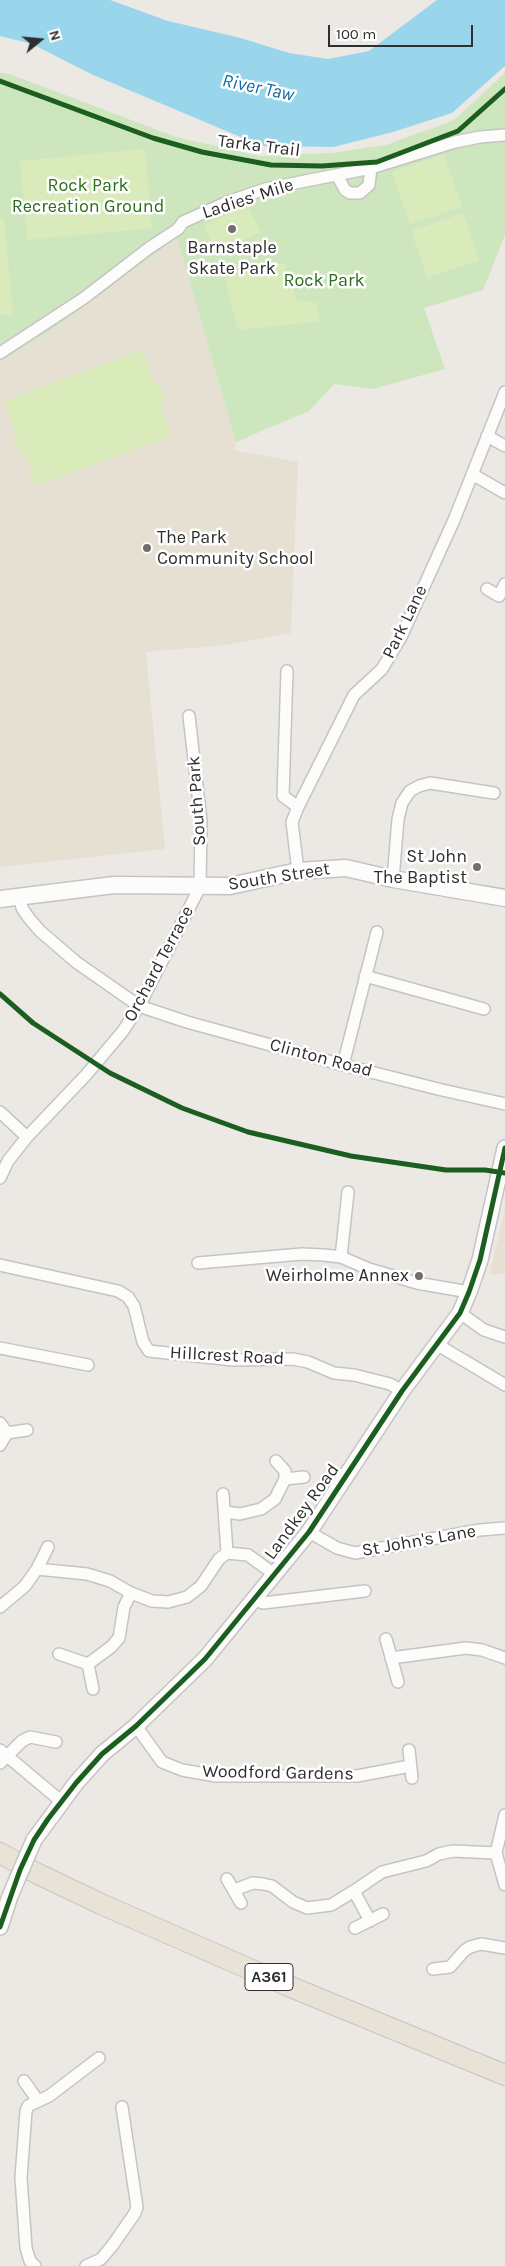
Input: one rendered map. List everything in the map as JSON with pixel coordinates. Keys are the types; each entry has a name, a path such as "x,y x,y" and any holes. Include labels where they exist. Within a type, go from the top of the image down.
{"highway":[{"name":"A361","path":"0,1853 36,1873 101,1904 286,1985 505,2075"}],"main road":[{"name":"South Street","path":"0,899 114,885 230,886 298,871 346,868 393,879 505,898"}],"street":[{"name":"Ladies' Mile","path":"0,353 84,298 178,229 183,222 230,201 265,189 371,168 454,142 480,136 505,136"},
{"path":"337,175 345,190 350,193 360,193 369,185 371,168"},
{"name":"Park Lane","path":"298,871 292,822 298,807 354,695 382,669 401,637 454,520 505,392"},
{"path":"486,436 505,446"},
{"path":"472,474 505,493"},
{"path":"486,589 499,596 505,584"},
{"path":"287,671 283,796 298,807"},
{"name":"South Park","path":"189,716 201,821 200,887"},
{"path":"393,879 398,819 402,803 410,791 419,786 430,784 494,793"},
{"name":"Orchard Terrace","path":"0,1178 8,1161 27,1137 123,1031 140,1006 200,887"},
{"name":"Clinton Road","path":"20,897 22,908 40,931 76,962 140,1006 187,1022 343,1065 505,1104"},
{"path":"343,1065 377,932"},
{"path":"365,976 484,1009"},
{"path":"0,1112 27,1137"},
{"name":"Landkey Road","path":"1,1920 34,1840 76,1783 102,1754 136,1726 205,1659 309,1532 402,1392 460,1313 470,1292 496,1195 505,1150"},
{"path":"341,1257 348,1192"},
{"path":"198,1263 302,1254 341,1257 394,1277 470,1292"},
{"name":"Hillcrest Road","path":"0,1264 118,1291 128,1297 134,1306 142,1342 149,1351 233,1360 293,1359 308,1362 334,1372 390,1384 402,1392"},
{"path":"460,1313 484,1330 505,1337"},
{"path":"438,1345 505,1385"},
{"path":"0,1348 88,1365"},
{"path":"71,1362 73,1350"},
{"path":"0,1445 4,1428 27,1430"},
{"path":"225,1512 240,1514 261,1510 275,1499 285,1479 284,1471 276,1461"},
{"path":"285,1479 304,1477"},
{"path":"223,1494 227,1553"},
{"name":"St John's Lane","path":"309,1532 336,1548 355,1553 480,1530 505,1528"},
{"path":"0,1607 25,1586 37,1569 48,1546"},
{"path":"37,1569 87,1574 110,1581 131,1593 152,1601 168,1602 186,1597 200,1586 219,1559 227,1553 248,1555 274,1574"},
{"path":"254,1599 263,1603 364,1591"},
{"path":"88,1664 111,1647 119,1638 124,1607 131,1593"},
{"path":"386,1639 398,1682"},
{"path":"391,1658 466,1648 482,1650 505,1658"},
{"path":"59,1654 88,1664"},
{"path":"88,1664 93,1689"},
{"name":"Woodford Gardens","path":"136,1726 162,1762 182,1770 216,1776 356,1776 410,1766"},
{"path":"56,1742 30,1737 2,1756 62,1802"},
{"path":"409,1750 412,1778"},
{"path":"505,1815 496,1853 505,1885"},
{"path":"234,1890 253,1883 263,1884 272,1886 293,1902 307,1908 330,1905 382,1872 419,1864 440,1854 453,1851 496,1853"},
{"path":"228,1879 241,1902"},
{"path":"354,1890 370,1921"},
{"path":"355,1928 383,1914"},
{"path":"433,1969 452,1971 464,1950 470,1947 481,1944 505,1948"},
{"path":"35,2266 30,2261 26,2248 21,2178 26,2111 28,2106 103,2060"},
{"path":"24,2081 38,2101"},
{"path":"86,2266 104,2263 112,2246 135,2213 137,2207 121,2105"}],"shaded area":[{"name":"The Park Community School","path":"177,238 236,442 234,450 298,462 291,633 226,645 146,652 165,849 0,867 0,362 56,327"},
{"path":"505,1207 505,1274 490,1274"}],"green space":[{"name":"Rock Park","path":"0,72 176,137 260,156 331,153 386,145 454,120 505,73 505,235 483,290 424,308 445,369 373,389 334,384 309,411 236,442 177,238 56,327 0,362"},
{"name":"Rock Park Recreation Ground","path":"145,149 152,228 27,240 20,161"},
{"path":"444,154 462,207 410,224 392,172"},
{"name":"Barnstaple Skate Park","path":"248,206 261,232 217,254 204,225"},
{"path":"463,213 479,260 427,278 411,231"},
{"path":"0,218 4,218 13,314 0,315"},
{"path":"284,263 297,300 317,303 320,321 238,330 225,278"},
{"path":"142,350 155,384 159,383 165,400 160,402 172,435 36,486 24,452 19,454 12,436 16,434 4,401"}],"water":[{"name":"River Taw","path":"0,0 110,0 168,21 241,38 289,53 328,59 369,51 437,0 505,0 505,66 452,113 393,132 333,147 262,146 91,74 32,44 0,36"}],"cycle path":[{"name":"Tarka Trail","path":"0,81 153,138 202,152 271,165 322,166 377,162 458,131 505,89"},
{"path":"0,994 33,1023 110,1073 182,1108 248,1132 351,1156 446,1170 485,1170 505,1173"},
{"path":"0,1927 20,1870 34,1840 48,1819 102,1754 136,1726 205,1659 309,1532 402,1391 460,1313 480,1260 505,1148"}],"place":[{"name":"Barnstaple Skate Park","path":"232,229"},
{"name":"The Park Community School","path":"147,548"},
{"name":"St John The Baptist","path":"477,867"},
{"name":"Weirholme Annex","path":"419,1276"}]}
